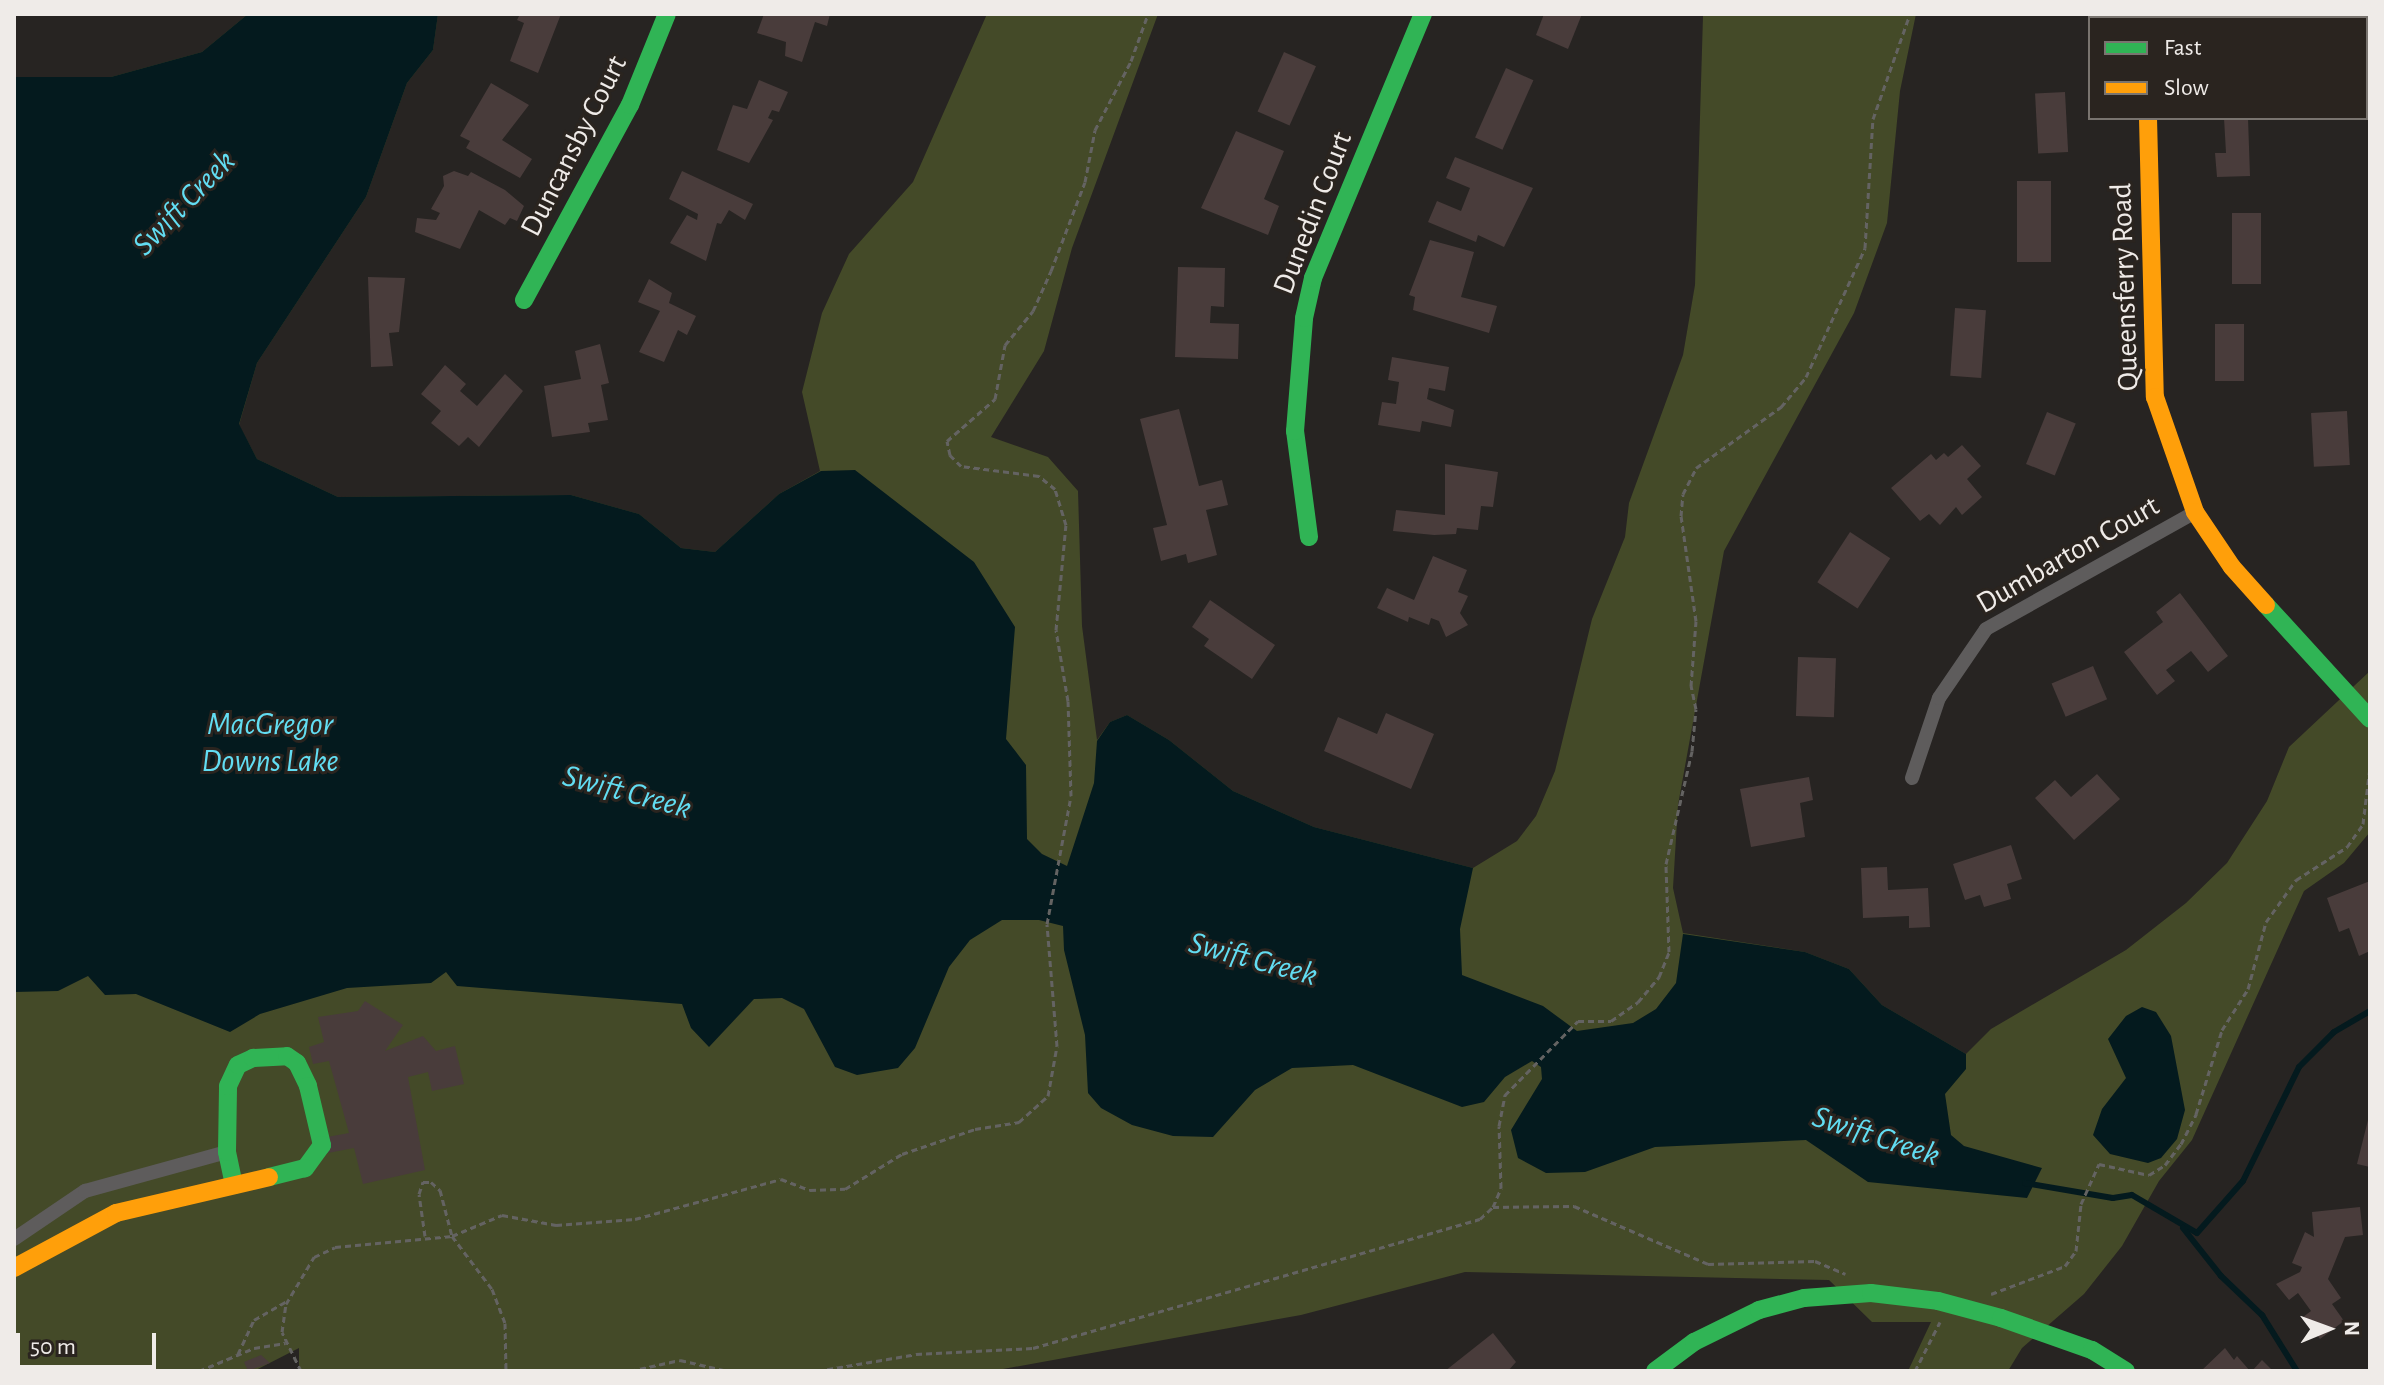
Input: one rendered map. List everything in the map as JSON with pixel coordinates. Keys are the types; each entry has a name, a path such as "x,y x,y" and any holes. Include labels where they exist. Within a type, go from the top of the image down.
{"street":[{"name":"Duncansby Court","path":"524,300 630,105 667,14"},
{"name":"Dunedin Court","path":"1309,537 1295,431 1304,318 1313,278 1423,14"},
{"name":"Queensferry Road","path":"2148,120 2148,313 2155,397 2195,512 2232,567 2370,719"},
{"name":"Dumbarton Court","path":"1912,778 1939,698 1986,629 2195,512"},
{"path":"14,1268 116,1213 234,1185 305,1168 316,1159 322,1145 297,1063 269,1056 238,1065 228,1086 227,1152 234,1185"},
{"path":"14,1239 85,1191 227,1152"},
{"path":"1655,1371 1694,1342 1759,1310 1804,1298 1871,1293 1938,1301 2001,1318 2092,1350 2126,1371"}],"path":[{"path":"301,1371 282,1332 287,1301 314,1257 335,1247 452,1236 502,1215 556,1225 635,1219 781,1179 810,1190 845,1189 902,1154 975,1129 1019,1122 1048,1096 1055,1074 1047,924 1062,849 1072,767 1056,630 1066,525 1063,504 1039,476 961,466 950,455 947,441 995,399 1005,345 1033,311 1051,271 1085,182 1095,130 1148,14"},
{"path":"817,1371 916,1354 1033,1348 1480,1219 1493,1207 1501,1188 1501,1106 1505,1095 1578,1021 1611,1021 1638,1002 1659,977 1669,952 1666,864 1692,751 1696,709 1691,686 1696,621 1681,516 1683,494 1696,468 1781,407 1806,377 1865,248 1873,119 1910,14"},
{"path":"1984,1302 2001,1289 2065,1266 2081,1232 2083,1200 2099,1164 2149,1175 2165,1165 2181,1144 2196,1114 2222,1030 2248,989 2266,922 2296,880 2347,847 2363,824 2370,767"},
{"path":"426,1237 419,1194 423,1182 431,1182 440,1190 452,1236 492,1289 505,1323 506,1371"},
{"path":"1493,1207 1574,1206 1708,1264 1815,1261 1833,1265 1849,1282"},
{"path":"237,1355 254,1320 287,1301"},
{"path":"1915,1371 1943,1315"},
{"path":"199,1371 237,1355 287,1343"},
{"path":"630,1371 680,1360 728,1371"}],"green space":[{"path":"248,14 438,14 433,50 407,83 366,197 257,363 239,425 257,459 338,497 571,495 639,514 681,548 715,552 779,494 820,471 802,392 822,313 849,254 913,182 987,14 1158,14 1072,248 1044,351 991,437 1048,457 1078,491 1082,626 1097,740 1110,722 1127,715 1169,740 1233,791 1314,827 1473,868 1517,841 1536,816 1555,771 1592,619 1625,537 1629,503 1683,355 1695,285 1703,16 1916,14 1900,91 1887,223 1854,313 1724,551 1678,805 1673,888 1683,933 1805,952 1849,969 1882,1005 1966,1054 1991,1029 2126,950 2186,903 2227,863 2267,801 2289,747 2370,671 2370,832 2344,863 2304,891 2192,1140 2159,1181 2122,1246 2084,1294 2022,1348 2008,1371 1908,1371 1931,1322 1872,1322 1829,1280 1465,1272 1301,1315 992,1371 299,1371 299,1348 254,1371 14,1371 14,77 111,77 202,52"},
{"path":"2318,14 2370,14 2370,88 2368,16"}],"water":[{"name":"MacGregor Downs Lake","path":"248,14 438,14 433,50 407,83 366,197 257,363 239,424 257,459 338,497 571,495 639,514 681,548 715,552 779,494 821,471 855,470 974,562 1015,627 1006,739 1026,765 1027,839 1042,854 1067,866 1094,783 1097,741 1110,722 1127,715 1169,740 1233,791 1314,827 1473,868 1460,929 1462,975 1543,1006 1577,1031 1633,1023 1656,1009 1676,983 1683,934 1805,952 1849,969 1882,1005 1966,1054 1966,1069 1945,1094 1951,1135 1964,1146 2042,1168 2027,1198 1868,1182 1806,1140 1655,1147 1585,1172 1546,1173 1518,1158 1511,1130 1542,1079 1541,1067 1532,1061 1505,1077 1484,1102 1462,1107 1353,1065 1292,1068 1255,1090 1213,1137 1173,1136 1132,1125 1101,1108 1088,1093 1085,1035 1064,950 1063,926 1039,920 1002,920 970,940 949,967 915,1048 898,1068 857,1075 835,1067 804,1009 782,998 754,999 709,1047 691,1028 682,1004 457,986 446,972 431,983 347,988 260,1014 230,1032 136,994 105,995 88,976 58,991 14,992 14,77 111,77 202,52"},
{"path":"2142,1007 2156,1012 2171,1036 2185,1110 2177,1139 2161,1158 2148,1163 2110,1154 2093,1135 2102,1109 2126,1078 2108,1039 2126,1016"}],"building":[{"path":"520,14 561,14 538,73 510,61 524,23 517,20"},
{"path":"764,14 830,14 827,26 815,22 802,62 785,56 786,42 757,33"},
{"path":"1544,14 1582,14 1568,49 1536,35"},
{"path":"2194,14 2236,14 2236,16"},
{"path":"1284,52 1316,66 1290,126 1258,111"},
{"path":"1506,68 1533,80 1502,150 1475,137"},
{"path":"759,80 788,92 779,112 772,110 768,118 773,120 749,163 717,150 733,105 747,109"},
{"path":"491,83 529,105 502,140 532,159 520,178 466,148 470,141 460,136"},
{"path":"2065,92 2068,152 2038,153 2035,94"},
{"path":"2224,120 2248,120 2250,176 2217,177 2215,153 2226,153"},
{"path":"1236,131 1284,151 1264,199 1279,206 1268,235 1201,208"},
{"path":"1455,157 1533,188 1504,247 1478,235 1476,242 1428,222 1437,201 1461,211 1470,188 1446,178"},
{"path":"454,171 468,176 471,172 505,190 524,206 517,221 510,218 505,225 479,210 460,249 415,232 417,218 436,220 440,213 431,209 444,186 443,176"},
{"path":"682,171 753,204 745,220 729,210 721,224 717,223 706,261 670,243 687,215 697,220 698,214 669,199"},
{"path":"2017,181 2051,181 2051,262 2017,262"},
{"path":"2232,213 2261,213 2261,284 2232,284"},
{"path":"1430,240 1474,252 1461,297 1497,306 1489,333 1413,310 1415,297 1409,295"},
{"path":"1178,267 1225,268 1224,307 1211,306 1210,323 1239,324 1238,359 1175,357"},
{"path":"368,277 405,278 399,332 389,333 393,366 371,367"},
{"path":"649,279 672,293 669,303 696,316 687,335 678,330 664,362 639,352 660,311 638,302"},
{"path":"1955,308 1986,310 1981,378 1950,376"},
{"path":"2215,324 2244,324 2244,381 2215,381"},
{"path":"600,344 609,383 601,385 608,420 588,423 590,432 552,437 544,386 581,379 575,351"},
{"path":"1392,357 1449,367 1445,391 1429,388 1427,399 1454,410 1451,427 1422,421 1420,432 1378,425 1382,402 1396,404 1399,382 1388,380"},
{"path":"445,365 466,384 460,391 477,406 505,374 523,391 479,447 468,437 459,446 431,423 441,411 421,394"},
{"path":"1179,409 1199,486 1222,480 1228,505 1206,510 1217,555 1188,563 1186,554 1161,561 1153,528 1167,525 1140,419"},
{"path":"2347,411 2350,465 2314,467 2311,413"},
{"path":"2047,412 2076,424 2055,476 2026,464"},
{"path":"1962,445 1981,466 1967,479 1982,497 1962,515 1956,507 1940,525 1929,514 1920,521 1891,488 1931,454 1936,460 1944,453 1948,457"},
{"path":"1445,464 1498,472 1493,507 1481,506 1478,530 1457,528 1456,534 1434,535 1393,531 1396,510 1445,515"},
{"path":"1850,532 1890,558 1858,608 1817,582"},
{"path":"1433,556 1467,570 1458,592 1468,596 1460,613 1468,625 1446,637 1439,621 1431,618 1429,625 1409,617 1408,622 1377,608 1387,588 1414,600"},
{"path":"2180,593 2228,656 2208,672 2191,651 2166,670 2175,681 2157,695 2124,652 2163,622 2156,612"},
{"path":"1210,600 1275,645 1252,679 1204,646 1209,639 1192,627"},
{"path":"1798,657 1836,658 1834,717 1796,716"},
{"path":"2093,666 2107,699 2066,717 2052,684"},
{"path":"1386,713 1434,734 1411,789 1324,751 1338,717 1377,734"},
{"path":"2097,774 2120,799 2074,840 2035,798 2055,780 2071,797"},
{"path":"1809,777 1813,800 1800,803 1805,837 1751,847 1740,789"},
{"path":"2011,845 2022,879 2007,884 2011,899 1984,907 1980,895 1965,900 1953,864"},
{"path":"1887,867 1888,890 1928,888 1930,927 1909,928 1909,916 1863,918 1861,868"},
{"path":"2370,881 2370,951 2359,956 2349,928 2339,932 2327,898"},
{"path":"365,1001 403,1025 385,1051 423,1036 436,1051 455,1046 464,1084 432,1091 428,1072 408,1077 425,1170 363,1184 354,1148 328,1153 327,1137 349,1133 329,1061 313,1064 309,1047 324,1042 318,1017 358,1011"},
{"path":"2370,1116 2370,1167 2357,1164"},
{"path":"2360,1207 2363,1235 2345,1237 2328,1279 2341,1298 2332,1304 2344,1321 2320,1339 2303,1317 2311,1311 2298,1293 2289,1300 2276,1284 2300,1272 2302,1267 2292,1263 2305,1232 2314,1237 2312,1212"},
{"path":"1493,1333 1516,1362 1508,1371 1445,1371"},
{"path":"2225,1348 2234,1360 2237,1356 2250,1371 2201,1371"},
{"path":"261,1355 270,1363 248,1371 244,1362"},
{"path":"2262,1360 2273,1371 2252,1371"}],"waterway":[{"name":"Swift Creek","path":"2025,1183 2113,1198 2132,1195 2197,1233 2243,1181 2299,1067 2334,1032 2370,1011"},
{"path":"2183,1228 2221,1276 2262,1315 2297,1371"}],"traffic: fast":[{"path":"524,300 630,105 667,14"},
{"path":"1309,537 1295,431 1304,318 1313,278 1423,14"},
{"path":"2266,605 2370,719"},
{"path":"234,1185 227,1152 228,1086 238,1065 253,1058 287,1056 297,1063 308,1086 322,1145 305,1168 269,1177"},
{"path":"1655,1371 1694,1342 1759,1310 1804,1298 1871,1293 1938,1301 2001,1318 2092,1350 2126,1371"}],"traffic: slow":[{"path":"2148,120 2155,397 2195,512 2232,567 2266,605"},
{"path":"14,1268 116,1213 269,1177"}]}
